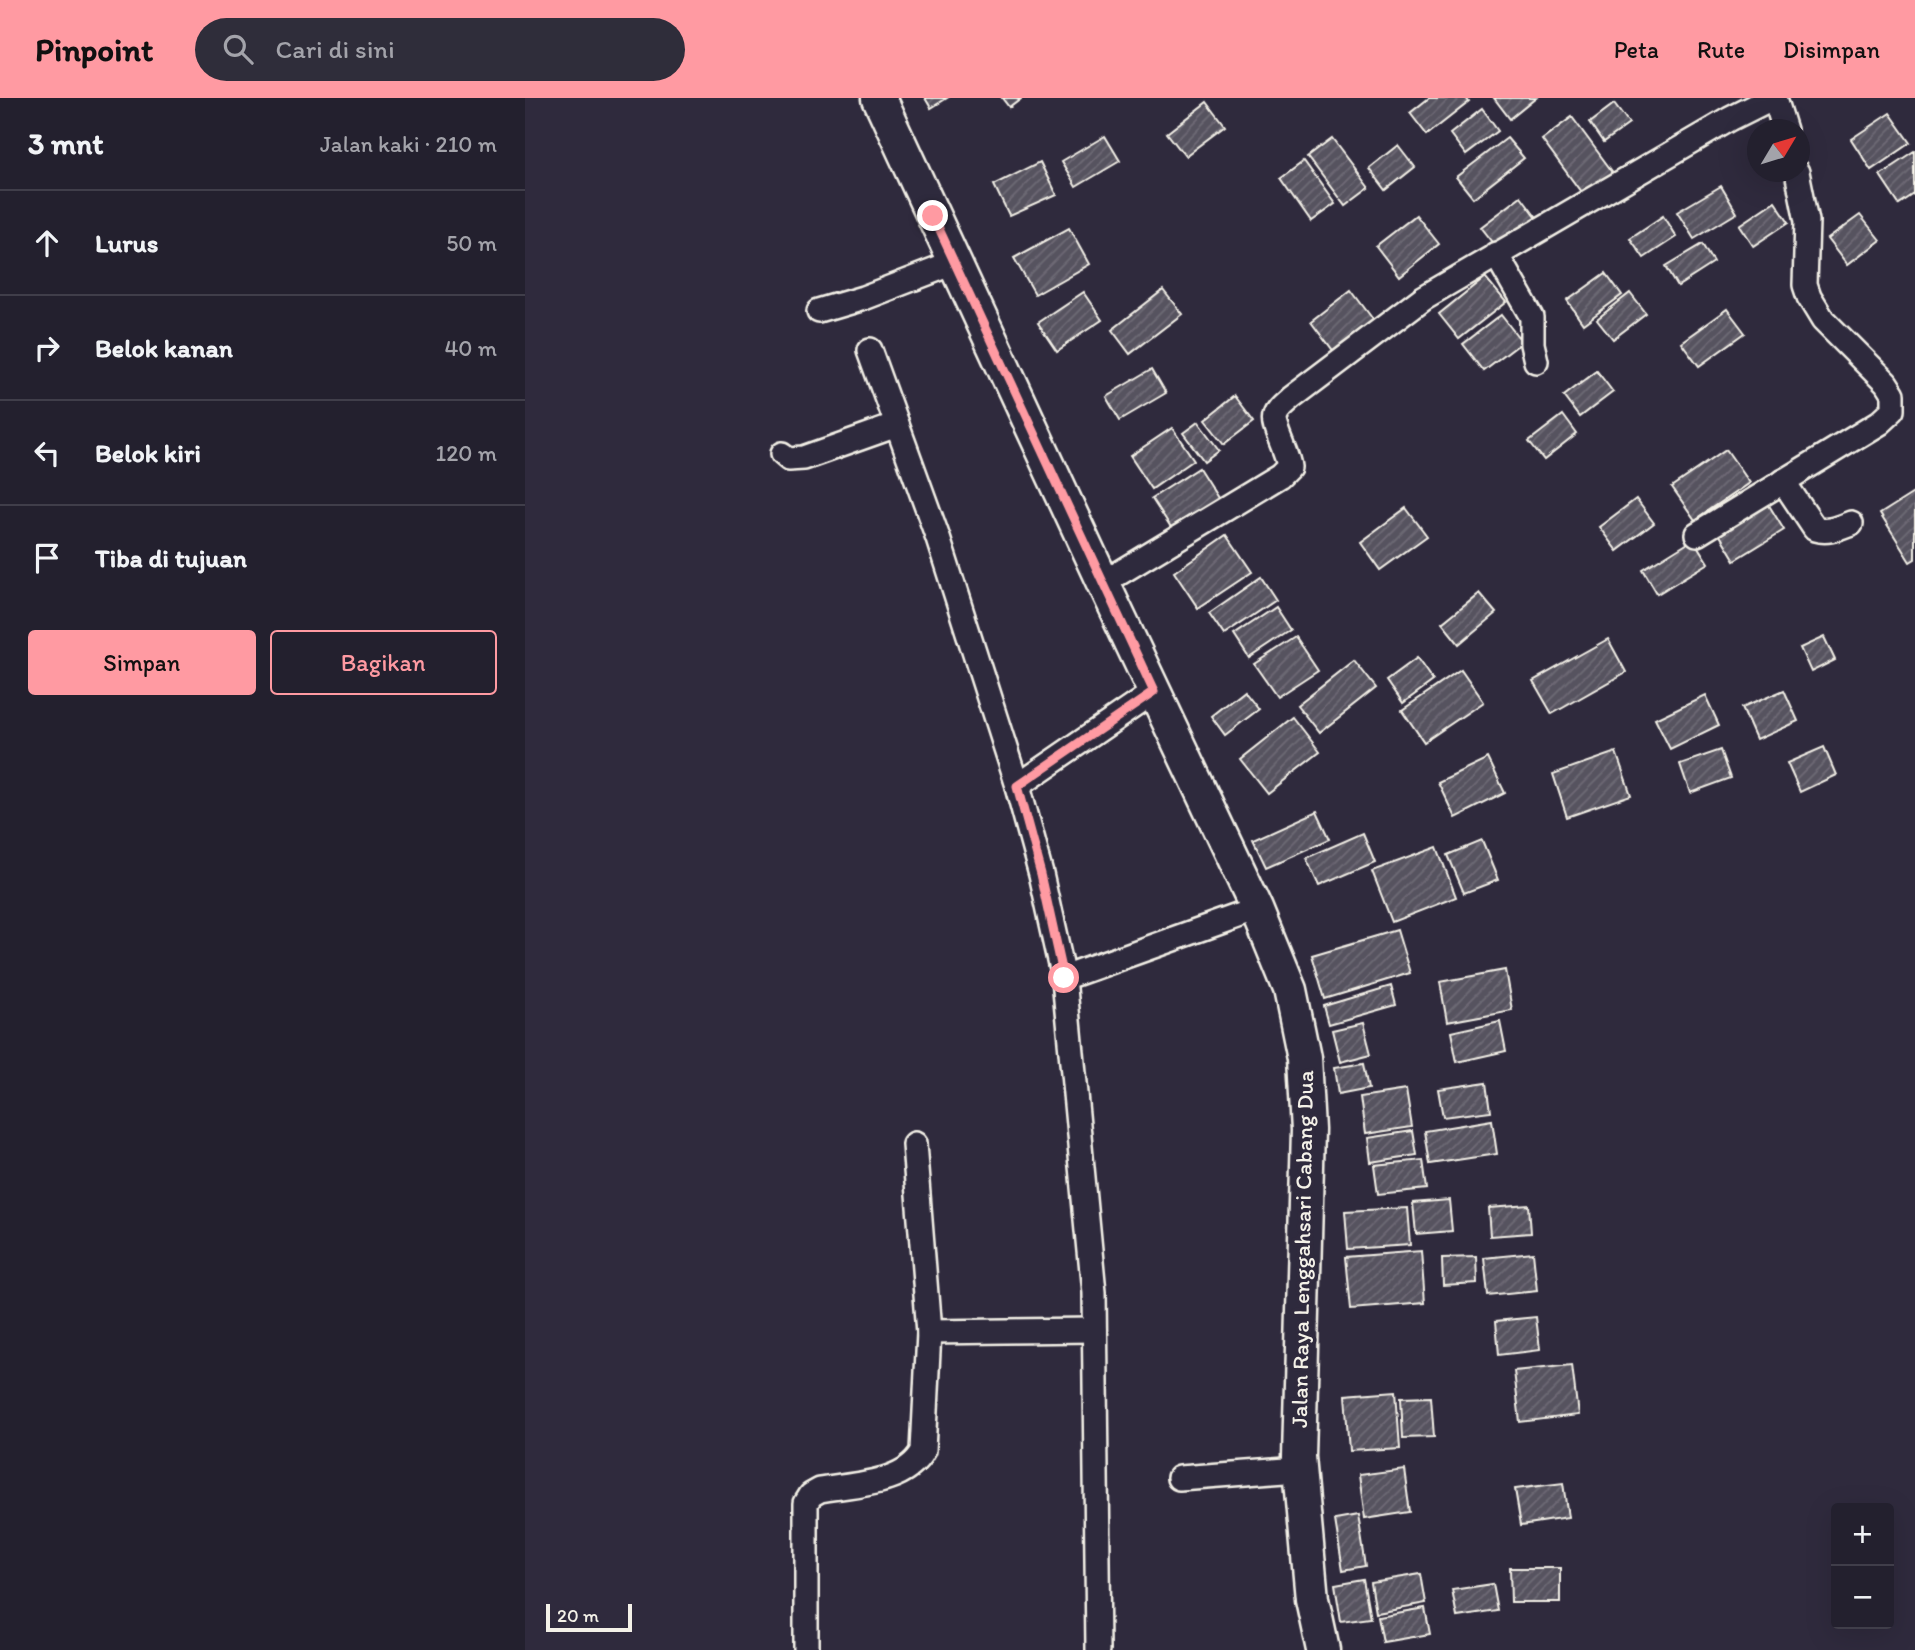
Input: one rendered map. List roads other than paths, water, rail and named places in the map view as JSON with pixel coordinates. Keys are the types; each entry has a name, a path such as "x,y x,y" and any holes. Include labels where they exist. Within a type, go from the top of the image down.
{"street":[{"name":"Jalan Raya Lenggahsari Cabang Dua","path":"879,98 1257,909 1290,990 1304,1058 1308,1130 1300,1469 1313,1599 1323,1650"},
{"path":"1103,583 1280,476 1289,467 1289,457 1275,422 1276,412 1423,298 1730,119 1773,98 1781,119"},
{"path":"1697,534 1878,423 1893,410 1893,394 1886,383 1823,320 1809,297 1805,285 1807,221 1799,182"},
{"path":"1496,254 1532,317 1532,344 1537,361"},
{"path":"819,311 863,298 954,263"},
{"path":"870,350 938,538 1017,786 1041,874 1064,978 1094,1293 1098,1650"},
{"path":"782,454 789,459 804,458 897,425"},
{"path":"1783,481 1815,528 1830,531 1851,523"},
{"path":"1017,786 1154,692"},
{"path":"1064,978 1257,909"},
{"path":"806,1650 806,1503 820,1490 890,1477 917,1463 923,1451 929,1332 914,1144"},
{"path":"929,1332 1094,1330"},
{"path":"1179,1478 1300,1469"}]}
